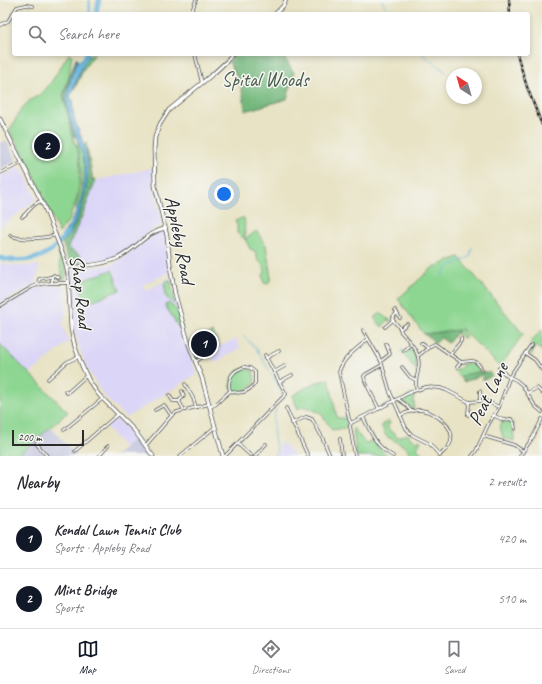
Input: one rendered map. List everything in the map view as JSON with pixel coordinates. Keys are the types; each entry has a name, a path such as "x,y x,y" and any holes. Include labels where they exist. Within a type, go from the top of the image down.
{"main road":[{"path":"277,12 286,0"},
{"name":"Appleby Road","path":"224,456 202,378 187,339 175,294 166,228 155,186 155,137 160,124 169,110 228,61 231,56"},
{"name":"Shap Road","path":"0,119 41,200 56,234 67,268 71,329 78,356 87,376 102,399 134,430 153,456"}],"street":[{"path":"193,12 196,0"},
{"path":"14,12 17,7 26,5 33,6"},
{"path":"0,25 8,21 12,15"},
{"path":"195,56 202,83"},
{"path":"0,173 22,163"},
{"path":"22,217 34,204 41,200"},
{"path":"67,268 115,260 155,231 166,228"},
{"path":"10,236 14,238 48,237 56,234"},
{"path":"38,284 39,279 54,275 59,278"},
{"path":"51,277 52,283"},
{"path":"0,306 38,284 69,283"},
{"path":"395,310 400,318"},
{"path":"385,327 393,320 393,317 397,313"},
{"path":"393,320 419,355 420,365 416,380 417,390"},
{"path":"400,329 407,324"},
{"path":"363,330 382,365 394,401 400,415 408,432 430,444 440,456 451,442 452,437 446,425 437,416 417,410 400,415"},
{"path":"355,456 350,426 351,423 339,372 341,365 346,358 368,339"},
{"path":"451,354 461,340 464,343"},
{"path":"421,343 428,348"},
{"path":"380,361 390,354 386,344"},
{"path":"404,350 411,344"},
{"path":"419,355 431,345 435,344 461,362"},
{"name":"Peat Lane","path":"472,456 493,415 499,407 510,376 531,345"},
{"path":"224,456 238,444 286,394 265,356 280,351"},
{"path":"195,362 212,352"},
{"path":"525,353 535,360 542,370"},
{"path":"48,379 67,362 78,356"},
{"path":"457,367 461,362 473,360 478,363 482,370"},
{"path":"379,409 364,376 382,365"},
{"path":"274,372 285,366"},
{"path":"245,367 253,370 256,379 250,390 239,393 230,391 229,380 235,371 245,367"},
{"path":"402,367 411,379 416,380"},
{"path":"499,368 507,376 510,376 522,385 534,406 542,412"},
{"path":"65,391 67,393 87,376"},
{"path":"279,382 292,376"},
{"path":"185,384 196,407"},
{"path":"351,423 398,399 426,387 440,388 469,402 488,402 499,407"},
{"path":"527,393 537,388 542,393"},
{"path":"169,395 173,401 179,401 184,396 182,391"},
{"path":"146,446 172,415 196,407 216,404 230,391"},
{"path":"480,391 480,401"},
{"path":"64,430 102,399"},
{"path":"398,399 411,411"},
{"path":"179,401 184,410"},
{"path":"468,415 469,402"},
{"path":"155,410 164,405 172,415"},
{"path":"286,408 308,456"},
{"path":"75,451 118,414"},
{"path":"493,415 503,420 511,419 514,423 515,429"},
{"path":"363,416 380,447 384,452 393,456"},
{"path":"292,423 306,417 312,419 330,456"},
{"path":"520,456 533,438 542,419"},
{"path":"180,456 215,428"},
{"path":"483,436 514,445 523,451"},
{"path":"340,439 342,456"},
{"path":"36,443 47,456"},
{"path":"238,444 251,456"},
{"path":"255,456 266,444"},
{"path":"100,456 108,446"}],"shaded area":[{"path":"6,140 16,159 14,162 0,169 0,144"},
{"path":"17,167 22,169 37,199 0,227 0,175 7,173 8,175 10,171"},
{"path":"153,168 153,182 162,223 161,225 151,231 134,246 119,255 106,260 70,264 64,248 97,180"},
{"path":"157,232 165,232 169,273 142,285 147,291 170,277 188,350 197,374 126,418 104,396 87,368 83,358 84,356 82,356 74,330 71,271 74,269 114,264"},
{"path":"0,263 21,266 39,265 36,279 37,283 0,304"},
{"path":"55,285 65,286 66,311 62,325 69,341 30,374 0,344 0,308 34,288"},
{"path":"236,339 240,348 215,363 209,354 220,346"},
{"path":"117,418 136,438 124,448 106,427"},
{"path":"50,427 77,456 17,456"},
{"path":"136,438 148,456 115,456 124,448"},
{"path":"282,442 295,456 274,456 279,451 278,446"}],"green space":[{"path":"68,56 72,56 69,76 63,95 73,138 78,150 80,165 79,185 77,198 69,220 59,233 30,167 9,130 23,107 29,101 42,93 50,84"},
{"path":"89,56 93,56 85,67 74,88 83,65"},
{"name":"Spital Woods","path":"233,56 283,56 294,73 287,99 245,111 240,85 229,62"},
{"path":"76,58 67,101 69,115 76,136 74,137 64,94"},
{"path":"86,142 92,180 96,179 83,214 68,247 81,256 79,263 74,263 67,257 62,243 75,223 84,197 88,169 84,146"},
{"path":"79,143 84,160 85,177 77,210 75,208 81,183 77,144"},
{"path":"244,218 245,221 246,239 256,231 266,245 271,278 268,284 264,283 264,268 258,260 255,251 250,249 245,239 237,233 237,225 235,221"},
{"path":"59,251 63,258 66,271 64,281 60,266"},
{"path":"459,257 523,334 500,367 461,328 466,336 463,339 457,333 459,330 424,334 398,299 432,268"},
{"path":"112,270 120,290 86,303 78,282"},
{"path":"168,280 171,281 175,304 164,294 166,293 164,283"},
{"path":"169,303 177,310 182,328 180,330 165,305"},
{"path":"381,313 386,318 391,320 390,322 388,320 382,327 374,318"},
{"path":"459,330 448,343 441,338 436,343 433,343 433,340 424,334"},
{"path":"542,330 542,351 535,346 532,355 530,354 530,351 533,345 530,342"},
{"path":"213,332 219,346 196,360 189,341"},
{"path":"0,344 68,412 17,456 0,456"},
{"path":"410,346 416,359 417,371 401,351 403,350 406,352 410,349"},
{"path":"472,363 476,365 480,372 467,374 460,377 454,371 455,369 459,369 464,364"},
{"path":"244,368 253,371 255,380 248,389 241,392 234,391 231,388 231,378 237,371"},
{"path":"489,372 492,376 483,380 482,375 464,382 460,377 467,374"},
{"path":"329,379 337,418 346,418 347,428 332,430 321,413 303,406 298,409 292,396 314,383"},
{"path":"414,393 414,408 412,409 403,401 405,398"},
{"path":"509,420 513,423 514,441 503,438 500,426 502,422"},
{"path":"389,421 390,424 387,426 397,438 407,434 417,442 418,440 421,441 417,449 425,456 413,456 404,446 386,436 381,425"},
{"path":"353,428 365,443 374,440 378,447 388,456 356,456"}],"water":[{"path":"86,58 70,96 73,100 72,106 74,119 85,149 88,173 87,185 77,218 66,240 62,236 79,205 85,170 80,147 69,114 67,97 77,59 77,64 81,59"}],"waterway":[{"path":"89,0 89,12"},
{"path":"96,12 99,0"},
{"path":"306,4 308,0"},
{"path":"381,0 390,12"},
{"path":"81,64 86,56"},
{"path":"425,56 446,72"},
{"path":"0,258 10,260 29,260 38,258 53,249 66,233"},
{"path":"443,277 443,273 449,266 470,257 472,247"},
{"path":"243,336 256,348 282,392 282,395"},
{"path":"273,456 277,453 273,425 276,409"}],"railway":[{"path":"509,0 510,12"},
{"path":"518,56 527,87 542,125"}],"place":[{"name":"Mint Bridge","path":"47,146"},
{"name":"Kendal Lawn Tennis Club","path":"204,344"}]}
